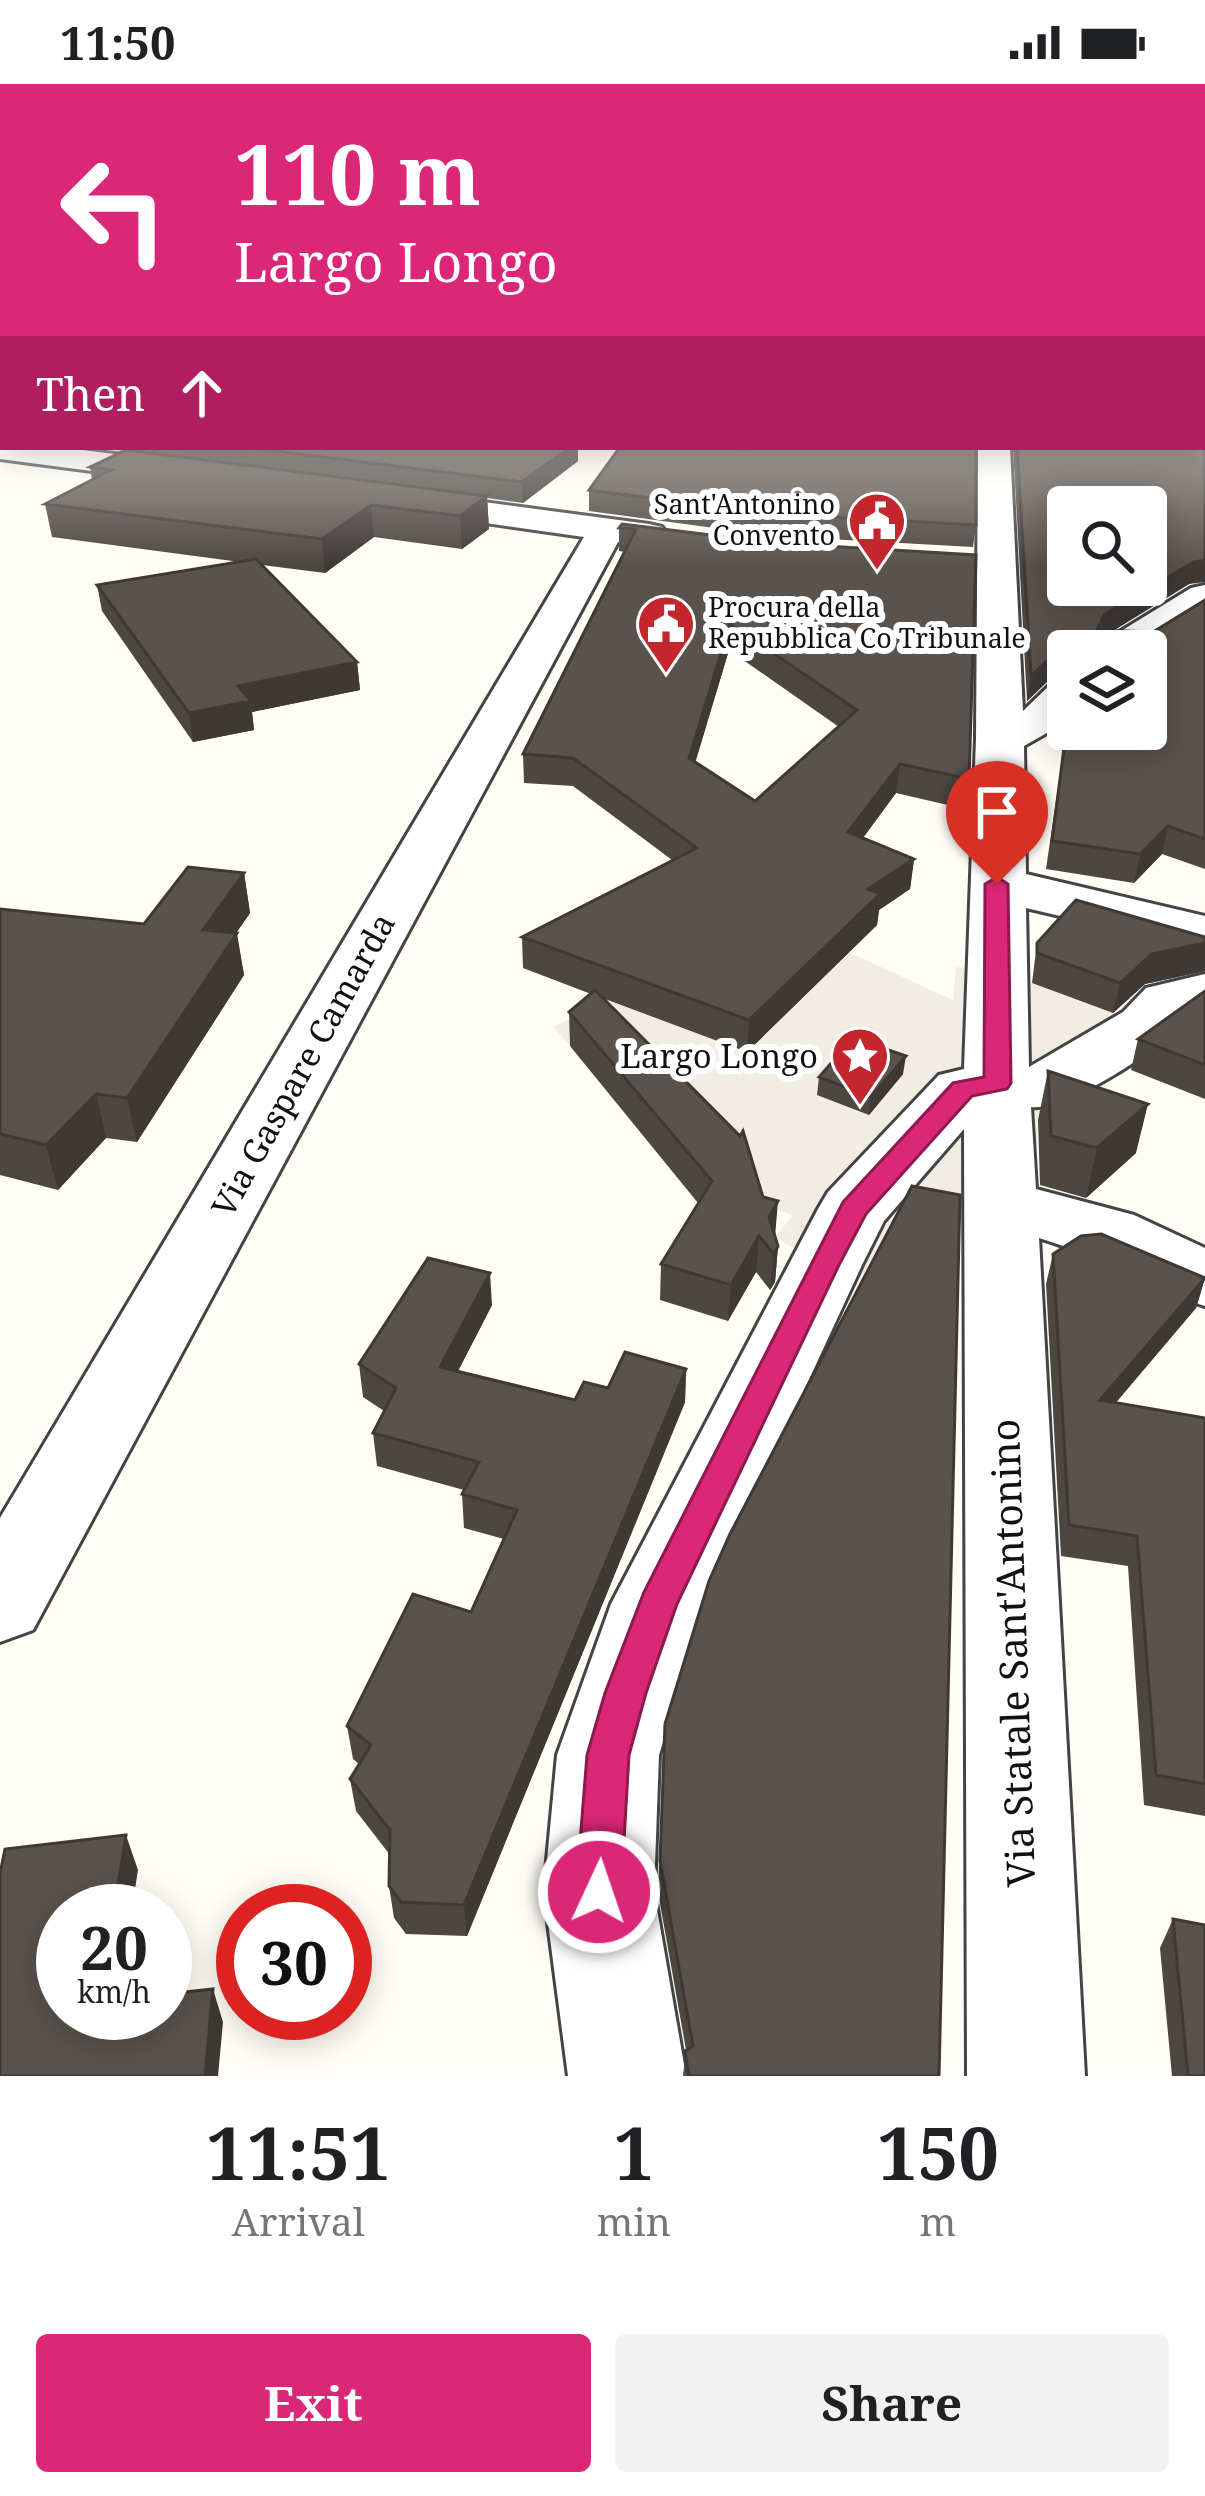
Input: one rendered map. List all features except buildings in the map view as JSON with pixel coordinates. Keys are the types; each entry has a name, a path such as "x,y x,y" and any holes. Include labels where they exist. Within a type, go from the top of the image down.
{"street":[{"path":"8,450 220,478"},
{"path":"994,450 982,564 1000,739 1000,1216 1108,1234 1205,1279"},
{"path":"359,496 679,538"},
{"name":"Via Gaspare Camarda","path":"0,1602 608,529"},
{"path":"1152,630 1205,597"},
{"path":"1000,739 1047,715"},
{"path":"997,884 1205,933"},
{"path":"628,2076 599,1892 608,1755 658,1604 854,1209 963,1089 998,1083 1041,1088 1145,1025 1168,1001 1205,992"},
{"name":"Via Statale Sant'Antonino","path":"1000,1216 1026,2076"}],"shaded area":[{"name":"Largo Longo","path":"767,915 953,1000 956,967 1029,982 1154,1029 1039,1112 1031,1234 955,1226 867,1291 775,1237 792,1216 749,1196 584,1063 554,1027"}],"place":[{"name":"Sant'Antonino Convento","path":"877,572"},
{"name":"Procura della Repubblica Co Tribunale","path":"666,675"},
{"name":"Largo Longo","path":"860,1107"}],"route":[{"path":"599,1892 608,1755 626,1693 658,1604 824,1265 854,1209 963,1089 998,1083 997,884"}]}
